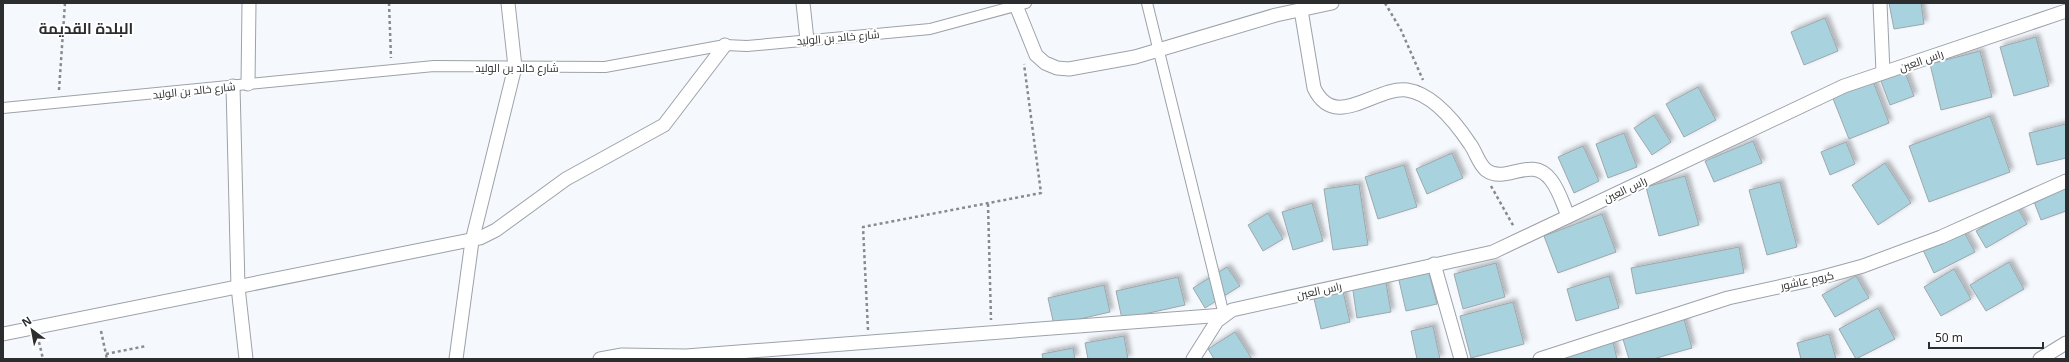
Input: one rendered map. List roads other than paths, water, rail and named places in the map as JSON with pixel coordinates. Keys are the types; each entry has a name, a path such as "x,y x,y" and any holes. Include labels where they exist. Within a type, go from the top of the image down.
{"street":[{"path":"248,84 249,3"},
{"path":"456,359 472,241 516,67 508,3"},
{"path":"803,3 806,40"},
{"path":"600,359 622,355 686,356 1224,315 1147,3"},
{"path":"1019,4 1036,55 1045,63 1057,68 1069,69 1135,57 1276,15 1332,3"},
{"path":"1880,3 1884,72"},
{"name":"شارع خالد بن الوليد","path":"3,108 434,66 605,67 725,45 747,46 930,29 1019,4"},
{"path":"1301,10 1314,88 1319,97 1325,103 1334,107 1348,107 1392,91 1403,90 1422,94 1437,106 1466,138 1481,165 1487,170 1499,175 1522,169 1534,169 1544,174 1554,185 1568,216"},
{"name":"راس العين","path":"1193,359 1213,327 1224,315 1241,307 1493,252 1844,86 2066,11"},
{"path":"3,334 472,241 496,230 566,179 664,125 725,45"},
{"path":"233,86 238,287 246,359"},
{"name":"كروم عاشور","path":"1540,359 1728,298 1819,278 1863,266 1941,237 2066,180"},
{"path":"1434,264 1461,359"},
{"path":"2040,359 2066,343"}],"district":[{"name":"البلدة القديمة","path":"86,28"}]}
